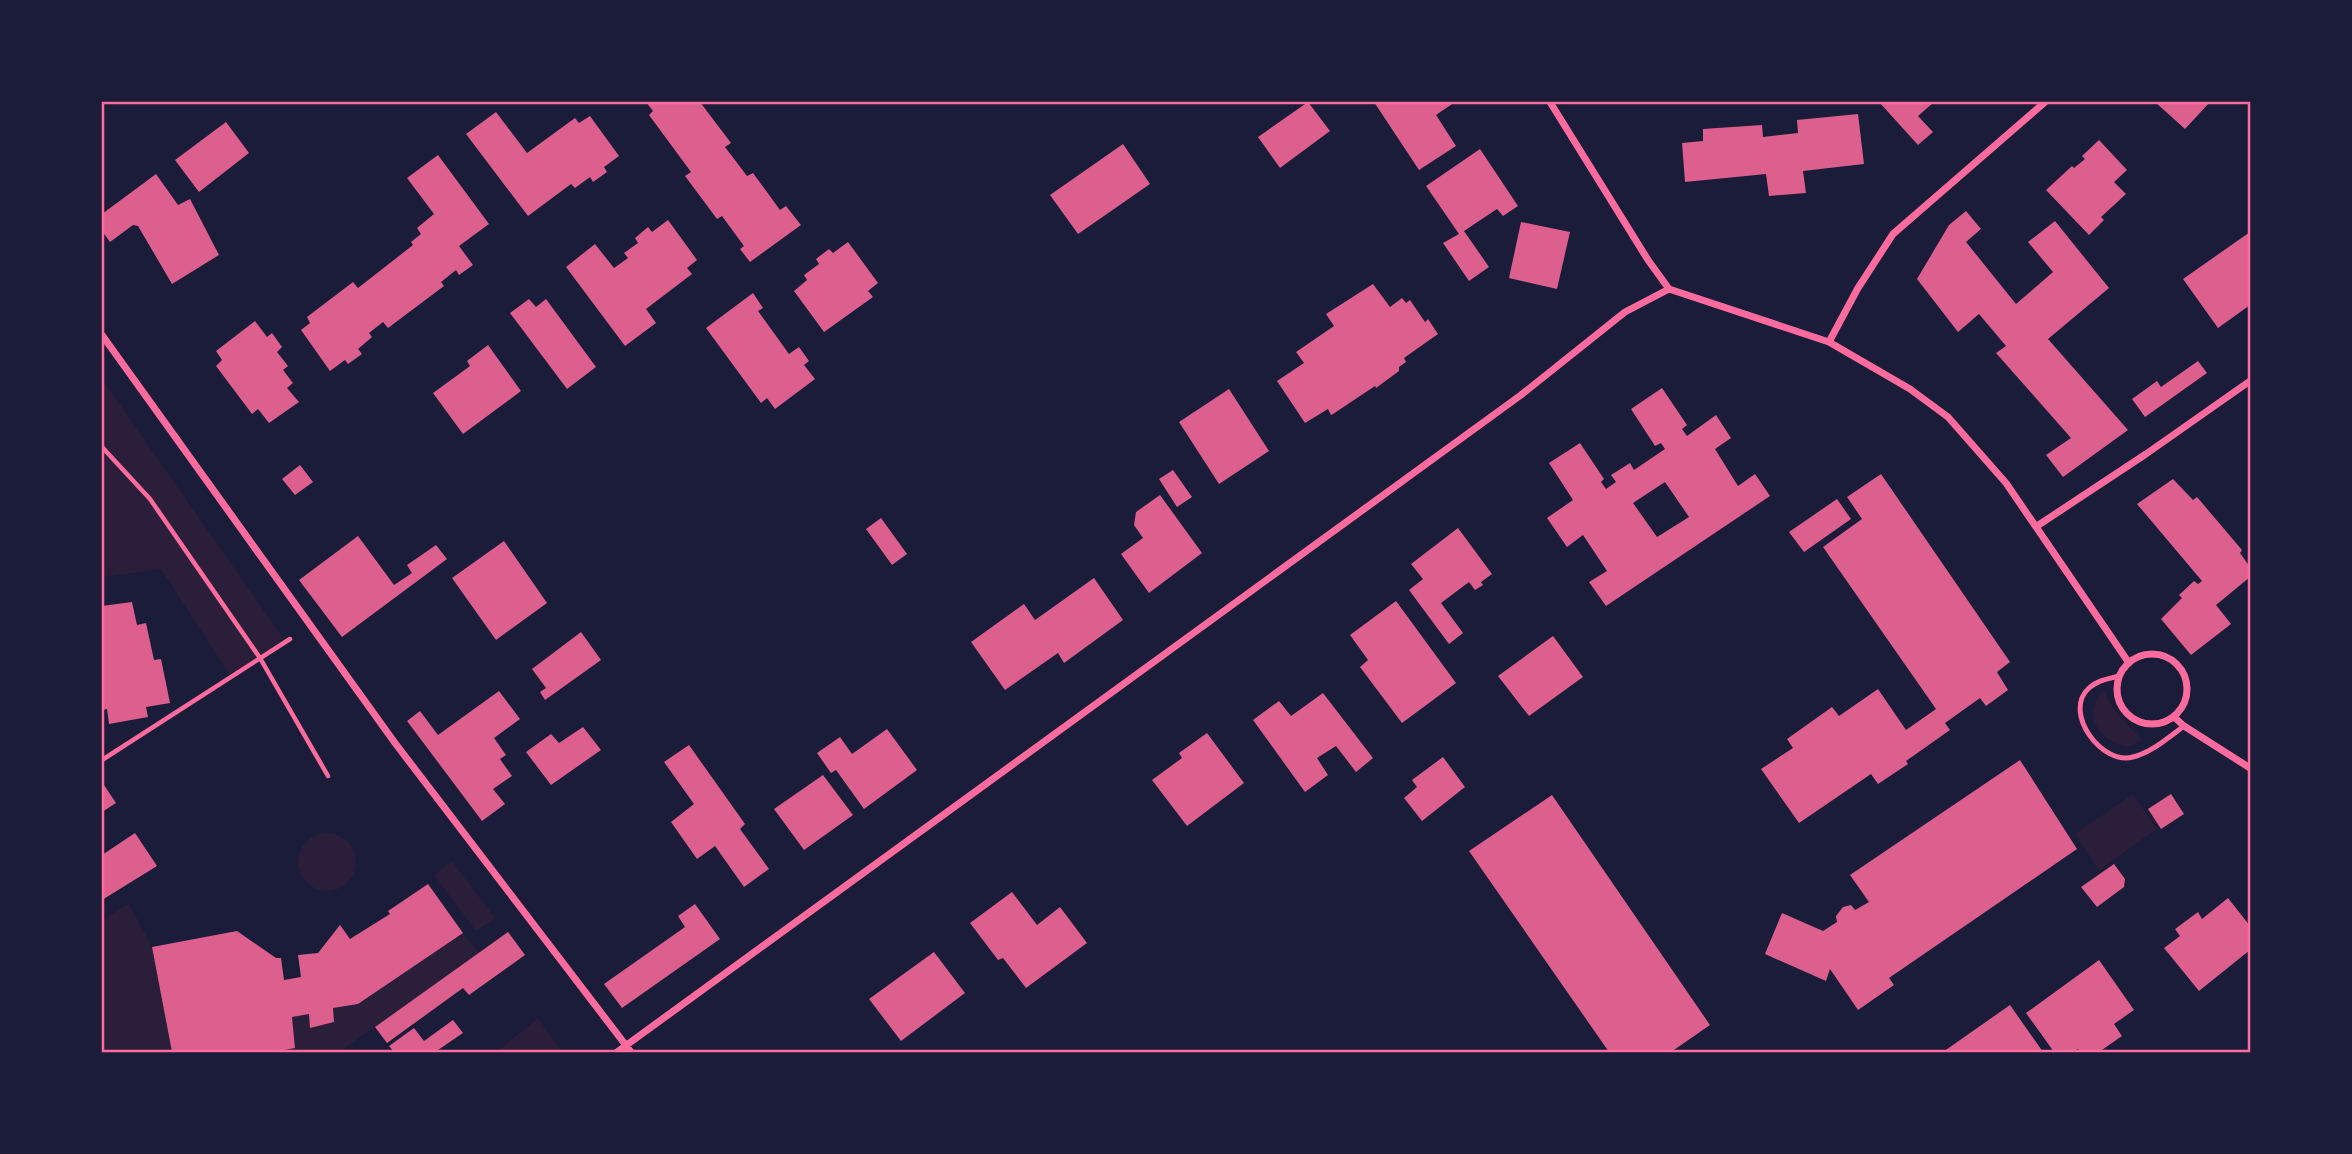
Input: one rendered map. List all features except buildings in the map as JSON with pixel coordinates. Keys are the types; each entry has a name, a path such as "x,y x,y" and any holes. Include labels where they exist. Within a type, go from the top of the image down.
{"street":[{"path":"1550,102 1648,260 1669,289 1829,342 1910,389 1948,417 2006,483 2129,663"},
{"path":"1829,342 1858,288 1893,234 2045,102"},
{"path":"617,1052 629,1049 1521,395 1626,312 1669,289"},
{"path":"102,335 404,754 629,1049"},
{"path":"2037,526 2250,381"},
{"path":"2146,654 2158,654 2178,665 2187,686 2182,709 2174,717 2164,723 2152,725 2131,718 2123,709 2116,687 2119,676 2129,663 2146,654"},
{"path":"2174,717 2250,768"}],"lane":[{"path":"2119,676 2100,681 2087,690 2081,701 2080,713 2084,726 2106,752 2118,758 2131,758 2155,747 2184,726"}],"path":[{"path":"102,447 150,499 260,658 328,776"},
{"path":"102,760 311,625"}],"shaded area":[{"path":"102,379 283,638 260,658 229,674 161,569 102,577"},
{"path":"2103,690 2120,717 2143,740 2127,747 2101,733 2096,726 2094,709"},
{"path":"2133,794 2157,829 2099,870 2075,834"},
{"path":"321,833 333,833 348,841 356,856 356,868 348,883 333,891 321,891 306,883 298,868 298,856 306,841"},
{"path":"452,861 495,918 476,931 434,875"},
{"path":"129,904 152,947 172,1052 102,1052 102,920"},
{"path":"463,933 479,953 339,1052 274,1052 295,1048 292,1017 309,1014 311,1027 334,1023 333,1008 358,1004"},
{"path":"538,1018 562,1052 498,1051"}]}
